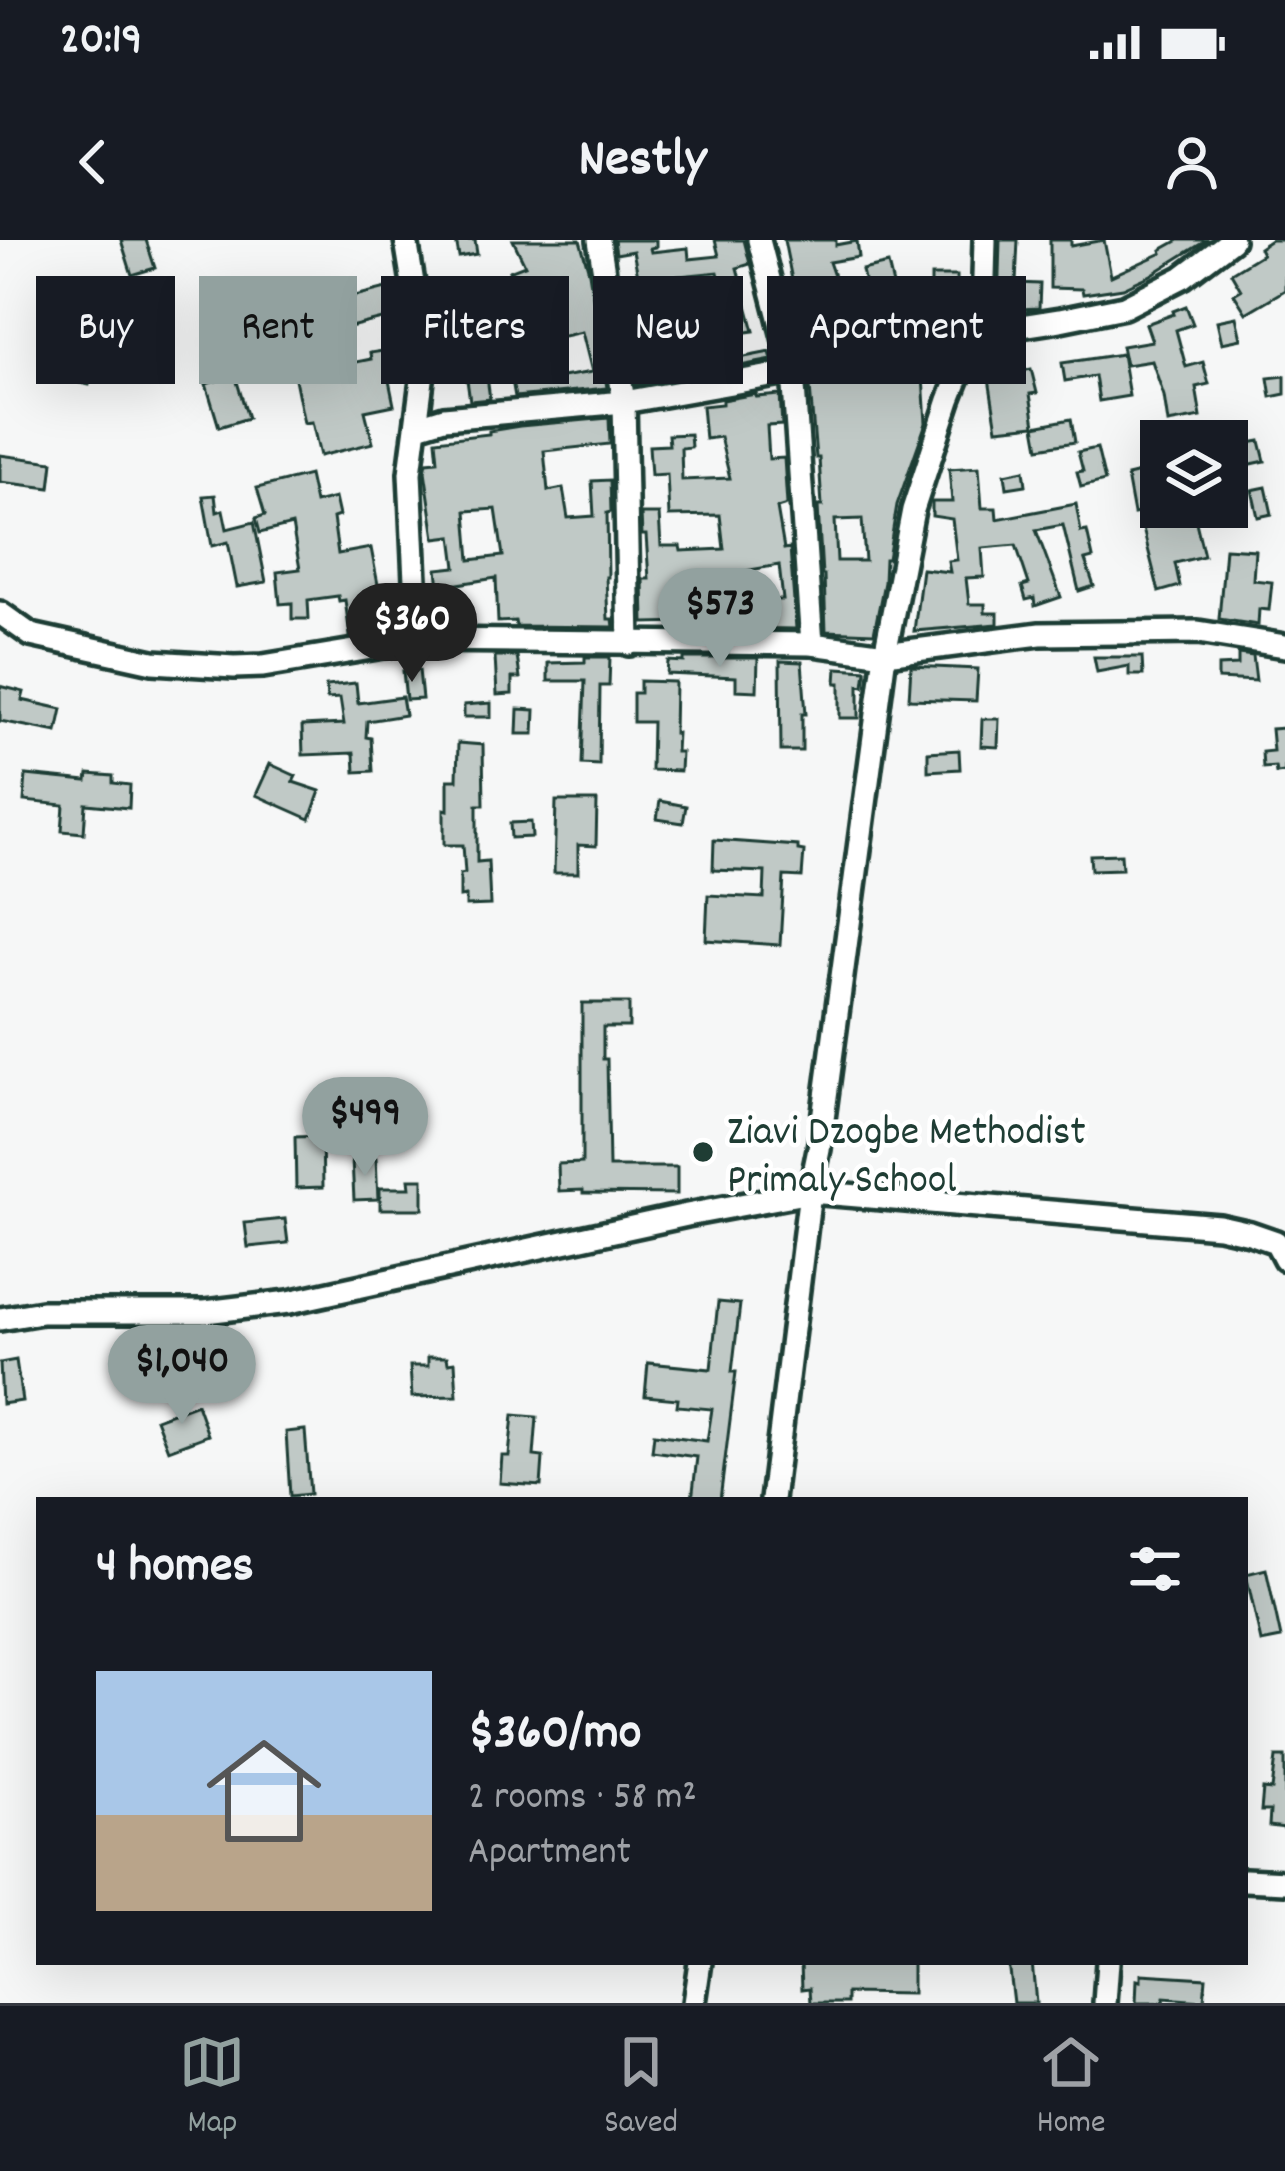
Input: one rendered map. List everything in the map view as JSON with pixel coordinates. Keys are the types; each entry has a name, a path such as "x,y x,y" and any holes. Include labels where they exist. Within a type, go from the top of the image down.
{"street":[{"path":"406,240 425,357 410,473 420,640"},
{"path":"599,240 624,402 628,644"},
{"path":"758,240 768,276"},
{"path":"985,240 985,276"},
{"path":"1026,325 1124,307 1183,277 1232,240"},
{"path":"418,426 444,418 624,402 767,377"},
{"path":"794,384 812,644"},
{"path":"772,1497 885,654 914,510 955,384"},
{"path":"0,614 31,635 153,662 263,666 420,640 812,644 885,654 1063,634 1198,632 1285,646"},
{"path":"0,1319 42,1312 205,1312 290,1302 810,1192 1219,1226 1276,1242 1285,1259"},
{"path":"1248,1880 1285,1882"},
{"path":"694,2003 700,1965"},
{"path":"1105,2003 1108,1965"}],"building":[{"path":"121,240 146,240 155,268 132,275"},
{"path":"456,240 475,240 477,254 459,257"},
{"path":"513,240 580,240 593,298 593,384 606,384 607,388 515,397 513,384 569,384 569,376 592,372 582,332 569,335 569,276 511,276 509,271 525,265"},
{"path":"614,240 656,240 651,252 688,248 689,259 719,256 715,240 744,240 750,264 737,268 739,276 719,276 718,272 638,276 633,251 616,254"},
{"path":"784,240 836,240 836,245 857,241 859,257 829,262 834,276 791,276"},
{"path":"1000,240 1018,240 1016,276 999,276"},
{"path":"1050,240 1071,240 1071,246 1104,240 1111,276 1179,240 1207,240 1123,288 1083,294 1082,289 1050,288"},
{"path":"1271,240 1285,240 1285,290 1246,313 1234,294 1241,290 1231,273 1262,254 1259,248"},
{"path":"888,264 891,276 863,276 862,270"},
{"path":"1026,283 1040,284 1039,308 1026,309"},
{"path":"381,289 381,319 357,325 357,295"},
{"path":"743,290 754,331 743,333"},
{"path":"1186,306 1193,324 1176,330 1186,367 1203,362 1209,384 1196,387 1201,417 1168,420 1152,361 1126,365 1122,346 1152,341 1146,324"},
{"path":"1236,317 1241,339 1222,343 1217,321"},
{"path":"381,351 381,384 390,384 394,405 365,411 373,443 320,456 312,422 304,423 296,384 357,384 357,362 371,359 370,353"},
{"path":"767,353 767,361 743,365 743,357"},
{"path":"1122,354 1129,396 1099,401 1095,376 1065,381 1062,363"},
{"path":"1031,369 1037,393 1030,394 1035,425 997,429 990,384 1026,384 1026,370"},
{"path":"1285,376 1285,394 1271,397 1268,378"},
{"path":"206,384 238,384 248,418 219,427"},
{"path":"468,384 488,384 490,399 470,401"},
{"path":"923,384 926,423 897,505 874,633 826,631 819,458 810,387","holes":["862,519 865,561 837,561 835,520"]},
{"path":"780,395 782,425 767,426 769,459 784,458 787,505 777,508 784,549 790,548 796,629 732,628 732,621 644,623 643,579 649,579 641,514 659,514 661,546 680,546 681,551 724,549 720,515 669,516 667,474 651,475 649,446 669,445 668,435 690,434 691,447 681,448 682,480 730,478 720,437 705,439 702,406 722,404 722,400","holes":["779,565 783,600 740,600 739,572"]},
{"path":"609,418 610,444 544,451 548,491 563,488 568,518 594,516 592,481 610,480 606,577 608,619 613,619 614,627 498,622 496,578 439,587 437,569 456,567 452,536 435,538 425,471 427,462 438,461 436,440","holes":["496,509 503,556 470,560 466,511"]},
{"path":"1071,419 1075,442 1039,448 1035,426"},
{"path":"1260,441 1265,461 1248,465 1248,443"},
{"path":"1097,448 1105,481 1081,487 1078,452"},
{"path":"0,455 53,462 50,488 0,482"},
{"path":"979,467 982,508 996,508 997,519 1076,504 1081,532 1087,531 1093,558 1085,560 1094,586 1079,591 1063,525 1036,530 1061,597 1035,606 1034,598 1026,600 1022,586 1029,584 1016,545 982,548 984,577 966,578 969,604 985,604 985,613 998,613 998,624 914,631 922,569 950,572 948,561 957,560 952,519 932,516 932,502 952,502 949,469"},
{"path":"1024,470 1026,485 1007,488 1005,474"},
{"path":"1140,473 1140,517 1134,514 1127,476"},
{"path":"309,475 315,503 335,498 338,554 371,548 379,590 400,587 401,606 362,612 365,634 350,636 345,600 339,601 338,596 308,600 309,619 292,619 292,603 280,604 277,572 300,569 292,525 260,533 256,518 265,515 257,488"},
{"path":"1266,487 1272,514 1258,517 1252,490"},
{"path":"215,495 217,512 223,510 227,529 254,522 266,582 237,587 228,542 212,546 203,496"},
{"path":"1143,528 1197,528 1204,556 1175,563 1180,586 1159,592"},
{"path":"1225,548 1255,550 1253,580 1272,582 1269,610 1259,609 1258,625 1219,619"},
{"path":"1238,654 1253,656 1256,681 1218,679 1218,666 1238,665"},
{"path":"495,656 517,656 520,678 512,678 512,694 497,695"},
{"path":"585,657 610,657 609,686 600,686 599,765 582,764 585,681 548,681 548,663 585,662"},
{"path":"1094,657 1142,657 1143,675 1129,675 1129,666 1097,672"},
{"path":"684,658 758,658 757,691 736,690 736,677 667,674 668,661 684,662"},
{"path":"780,661 802,662 806,714 802,714 802,751 781,751"},
{"path":"911,666 978,669 976,701 909,699"},
{"path":"837,668 866,670 864,686 859,685 859,718 840,718"},
{"path":"419,670 422,699 406,700 403,671"},
{"path":"640,681 675,682 674,733 676,752 681,752 680,771 651,770 652,722 633,722 633,693 640,693"},
{"path":"356,683 358,703 402,697 405,715 367,721 373,771 355,772 354,753 303,755 302,726 344,724 340,698 327,699 326,686"},
{"path":"0,686 24,692 22,700 62,709 57,732 0,721"},
{"path":"491,703 491,717 464,717 464,705"},
{"path":"518,709 535,710 534,734 517,734"},
{"path":"982,719 999,719 998,747 981,746"},
{"path":"1284,728 1285,772 1276,773 1275,767 1263,768 1262,752 1273,751 1271,729"},
{"path":"458,743 483,745 484,805 477,805 477,862 488,861 490,905 466,906 466,896 460,897 460,874 465,873 463,845 444,845 444,809 448,810 448,780 457,780"},
{"path":"959,750 960,769 928,771 928,752"},
{"path":"270,764 296,776 293,782 320,791 310,819 256,795"},
{"path":"88,774 113,776 113,783 130,785 129,808 86,804 84,833 62,831 64,805 24,801 26,775 87,781"},
{"path":"556,801 597,801 596,846 578,845 578,873 554,873"},
{"path":"660,801 686,806 683,823 657,819"},
{"path":"531,822 532,837 511,838 510,823"},
{"path":"714,840 798,846 804,851 802,877 784,876 780,945 706,940 708,895 764,898 765,872 713,870"},
{"path":"1121,854 1122,869 1091,870 1090,855"},
{"path":"582,1003 629,1003 629,1027 603,1027 609,1167 677,1167 677,1194 559,1191 558,1164 582,1163"},
{"path":"322,1136 323,1187 296,1188 295,1137"},
{"path":"376,1158 378,1199 354,1200 352,1159"},
{"path":"409,1179 423,1179 423,1209 380,1209 380,1188 410,1188"},
{"path":"285,1219 288,1243 248,1247 245,1223"},
{"path":"718,1302 740,1304 720,1497 692,1497 697,1457 652,1451 654,1434 707,1441 712,1409 677,1406 678,1399 645,1396 648,1363 711,1369"},
{"path":"428,1357 455,1362 457,1396 412,1397 410,1366 428,1366"},
{"path":"16,1360 22,1401 2,1404 0,1363"},
{"path":"197,1404 208,1435 168,1450 156,1419"},
{"path":"513,1415 537,1417 534,1456 543,1457 541,1486 500,1483 502,1456 509,1456"},
{"path":"305,1430 310,1494 290,1496 286,1432"},
{"path":"1266,1569 1281,1638 1261,1642 1248,1574"},
{"path":"1276,1757 1285,1757 1285,1828 1269,1826 1270,1811 1261,1811 1263,1789 1272,1790"},
{"path":"801,1965 912,1965 912,1994 847,1993 847,2003 811,2003 810,1988 802,1989"},
{"path":"1008,1965 1032,1965 1036,2003 1013,2003"},
{"path":"1141,1974 1206,1978 1204,2001 1164,1998 1163,2003 1136,2003"}],"place":[{"name":"Ziavi Dzogbe Methodist Primaly School","path":"703,1152"}]}
